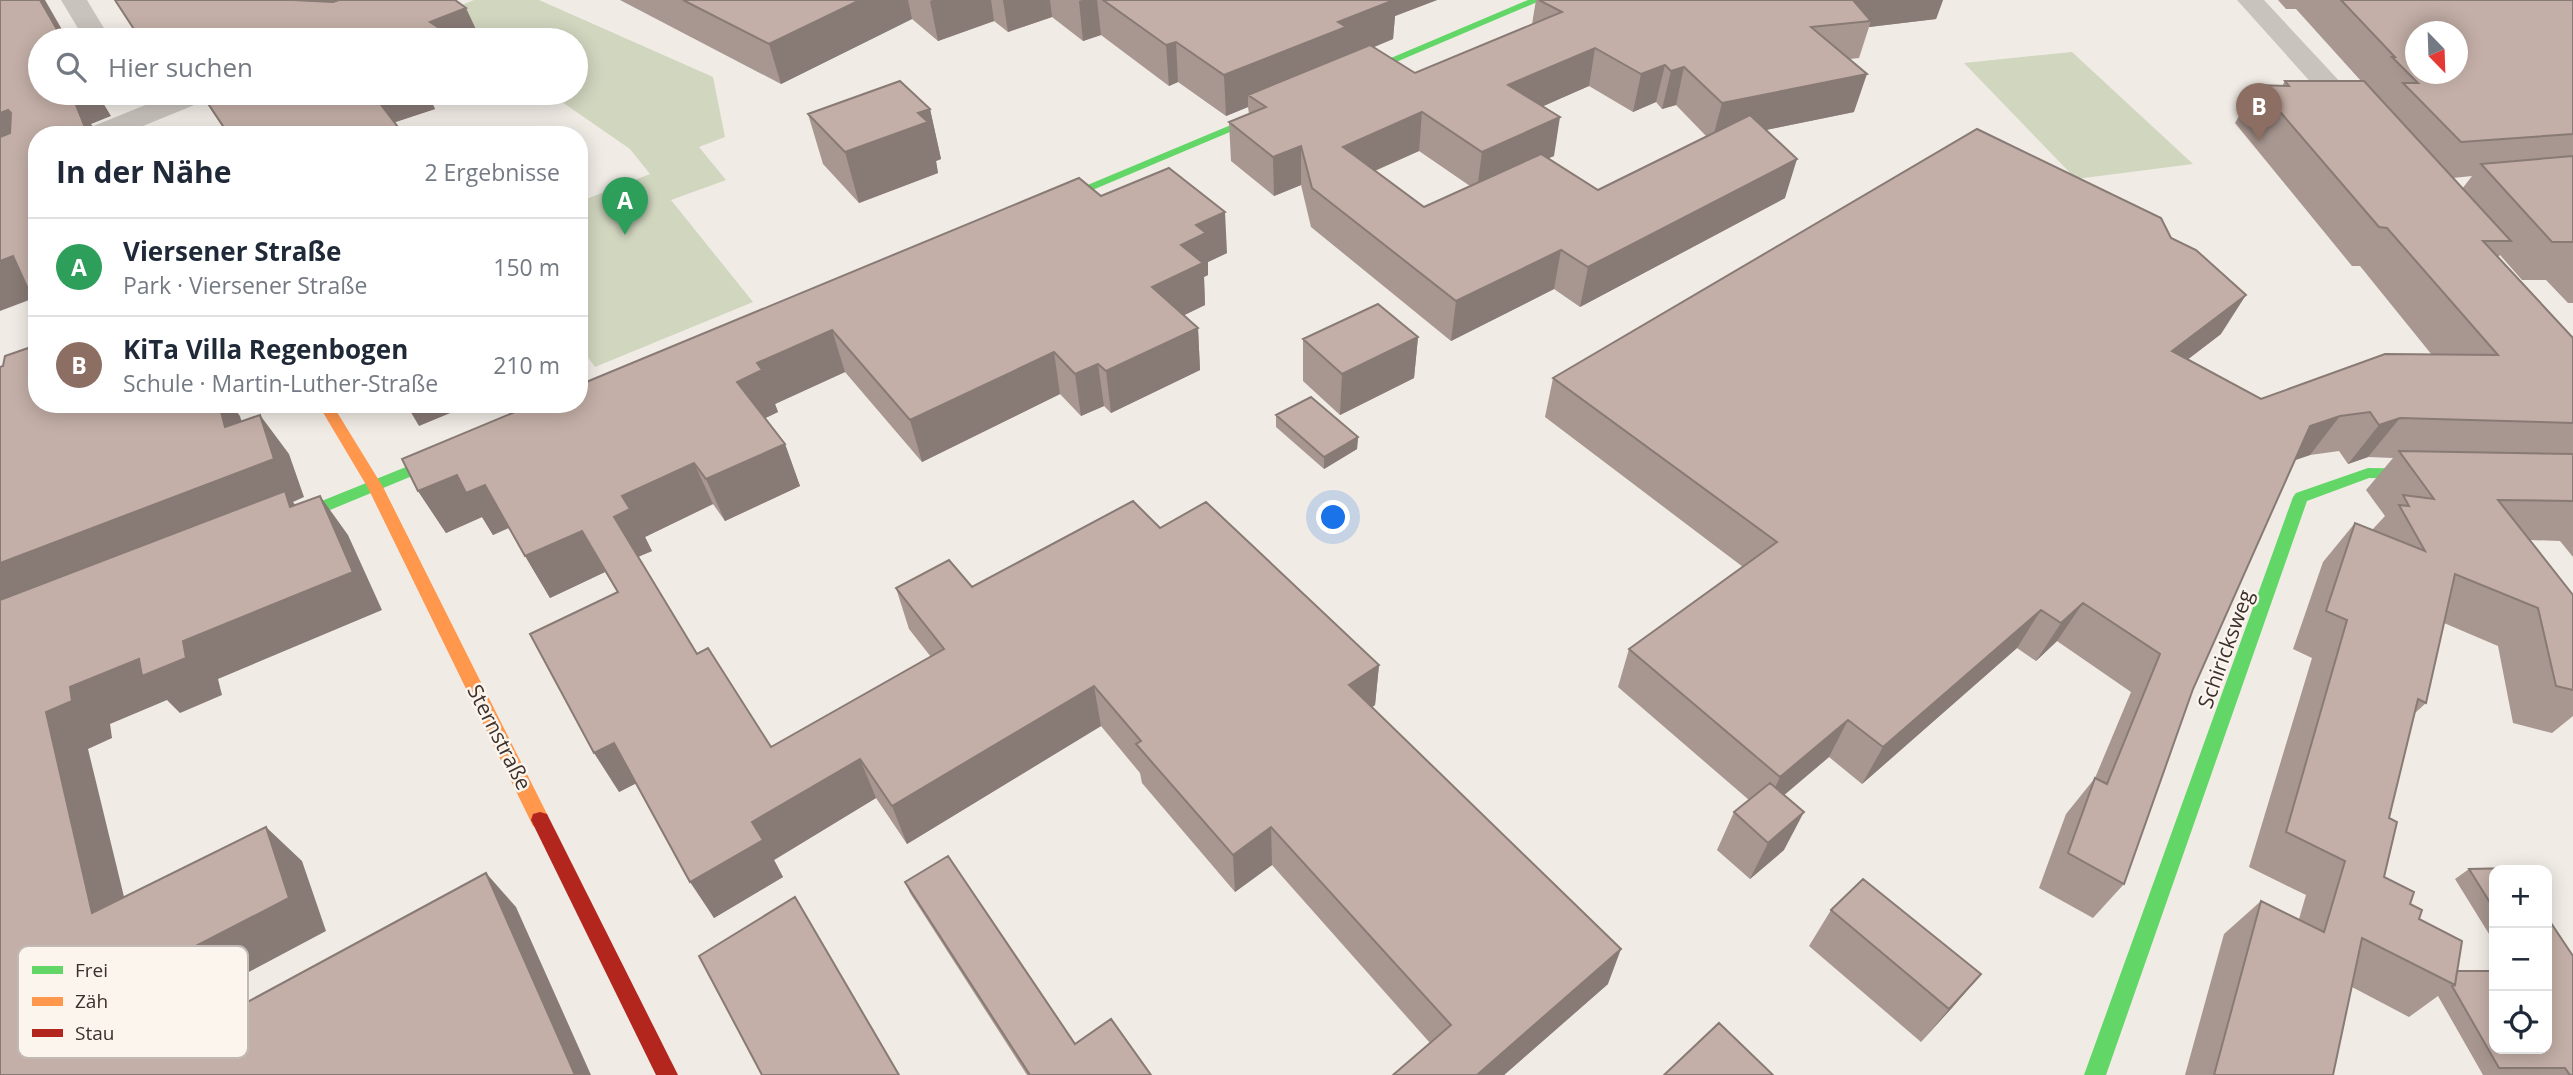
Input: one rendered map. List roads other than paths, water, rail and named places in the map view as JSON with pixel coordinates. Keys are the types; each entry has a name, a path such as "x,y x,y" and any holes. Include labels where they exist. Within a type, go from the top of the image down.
{"street":[{"path":"74,0 91,28"},
{"path":"1329,87 1537,0"},
{"path":"2250,0 2380,143"},
{"path":"1026,214 1292,102"},
{"path":"115,126 166,105"},
{"name":"Sternstraße","path":"330,413 375,487 667,1075"},
{"path":"259,533 472,445"},
{"name":"Schiricksweg","path":"2095,1075 2301,497 2368,473 2450,475"}],"place":[{"name":"KiTa Villa Regenbogen","path":"2259,141"},
{"name":"Viersener Straße","path":"625,235"}]}
